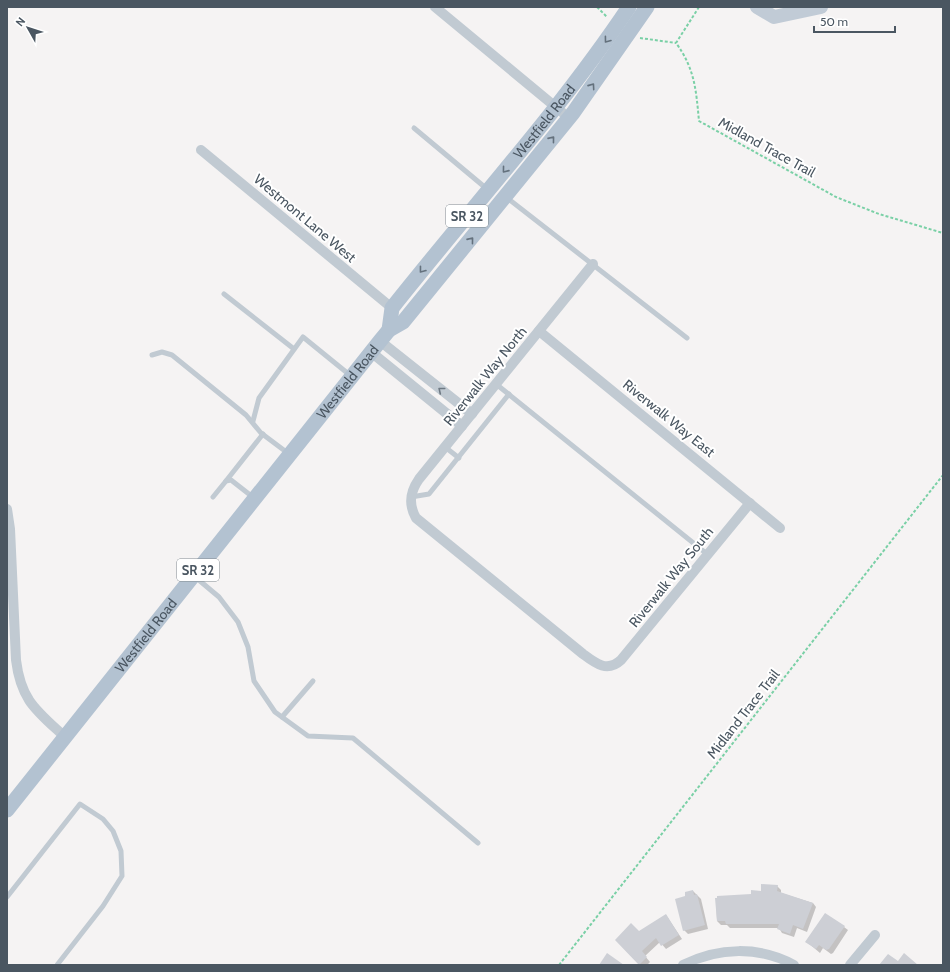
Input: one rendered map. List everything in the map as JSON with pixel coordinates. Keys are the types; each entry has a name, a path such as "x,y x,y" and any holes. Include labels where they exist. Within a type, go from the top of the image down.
{"main road":[{"name":"Westfield Road","path":"392,308 556,107 612,34 629,7"},
{"name":"Westfield Road","path":"7,810 380,341 404,322 569,118 647,7"},
{"path":"757,7 774,17 821,7"},
{"path":"380,341 392,308"}],"street":[{"path":"435,7 569,118"},
{"name":"Westmont Lane West","path":"201,150 392,308"},
{"name":"Riverwalk Way North","path":"593,264 416,482 411,497 412,510 422,524 592,661 604,667 612,666"},
{"name":"Riverwalk Way East","path":"539,331 780,528"},
{"path":"380,341 472,414"},
{"path":"380,341 462,426"},
{"name":"Riverwalk Way South","path":"612,666 621,660 750,503"},
{"path":"7,509 10,529 10,598 16,660 22,689 34,708 65,737"},
{"path":"850,965 875,935"},
{"path":"683,965 706,955 725,951 743,950 766,954 794,965"}],"lane":[{"path":"414,128 488,190"},
{"path":"505,197 687,338"},
{"path":"224,294 294,349"},
{"path":"252,422 259,398 303,337 352,376"},
{"path":"152,355 162,352 172,355 252,422 263,434 290,455"},
{"path":"496,384 707,554"},
{"path":"411,497 430,494 509,394"},
{"path":"213,497 263,434"},
{"path":"445,447 459,458"},
{"path":"226,481 231,480 255,498"},
{"path":"194,576 219,597 238,622 248,647 254,681 275,712 308,736 353,738 478,843"},
{"path":"282,717 313,680"},
{"path":"7,897 80,804 102,819 113,831 121,850 122,876 103,906 57,965"}],"path":[{"path":"597,7 607,17"},
{"path":"635,35 642,40 676,43 699,7"},
{"name":"Midland Trace Trail","path":"676,43 686,57 695,81 698,121 836,197 879,214 943,233"},
{"name":"Midland Trace Trail","path":"559,965 943,475"}],"building":[{"path":"761,884 778,885 777,891 813,903 803,929 793,925 790,934 777,929 779,924 726,924 725,921 717,921 715,898 717,898 717,896 751,894 751,890 761,891"},
{"path":"693,890 694,895 697,894 705,925 683,931 675,899 685,896 685,892"},
{"path":"825,913 845,926 829,949 826,950 819,945 816,949 805,942"},
{"path":"666,914 679,935 661,946 656,938 642,951 647,957 639,965 615,940 631,923 639,931"},
{"path":"607,953 624,965 599,965"},
{"path":"904,953 918,965 879,965 888,954 898,961"}]}
